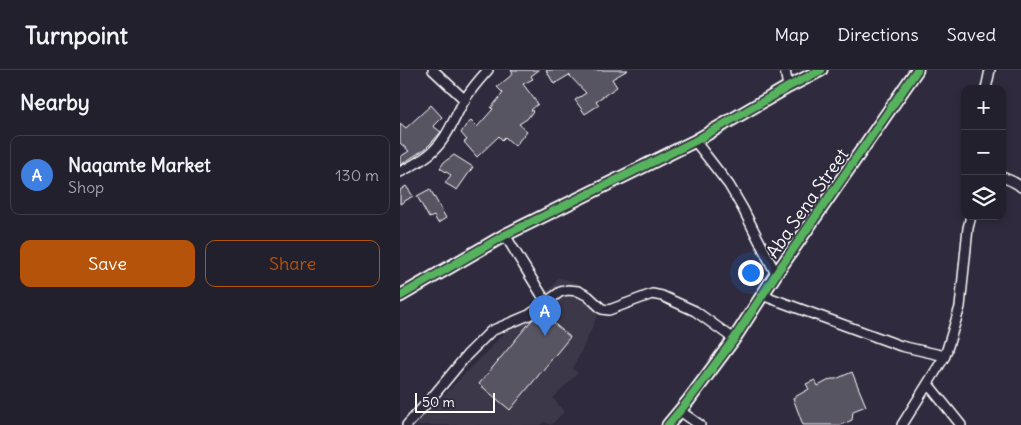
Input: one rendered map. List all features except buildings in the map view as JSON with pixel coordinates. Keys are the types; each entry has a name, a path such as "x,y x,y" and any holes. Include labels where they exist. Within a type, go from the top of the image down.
{"street":[{"path":"433,70 465,100"},
{"path":"400,172 419,162 440,144 465,100 488,70"},
{"path":"786,70 788,87"},
{"path":"401,292 505,235 695,141 821,70"},
{"name":"Aba Sena Street","path":"668,425 734,339 776,274 917,70"},
{"path":"987,85 990,70"},
{"path":"695,141 729,185 776,274"},
{"path":"1006,179 1017,183 1021,188"},
{"path":"902,425 945,356 960,307 970,220"},
{"path":"505,235 546,302"},
{"path":"407,425 467,355 491,331 529,315 560,292 568,290 578,291 588,296 602,309 609,310 652,294 662,296 695,311 734,339"},
{"path":"762,295 901,346 945,356"},
{"path":"928,384 961,425"},
{"path":"680,411 700,425"}],"shaded area":[{"path":"558,277 578,283 604,302 573,369 578,373 553,398 564,412 551,425 544,422 540,425 415,425 553,286"}],"cycle path":[{"path":"400,296 505,235 695,141 821,70"},
{"path":"668,425 734,339 776,274 917,70"}],"place":[{"name":"Naqamte Market","path":"545,336"}]}
